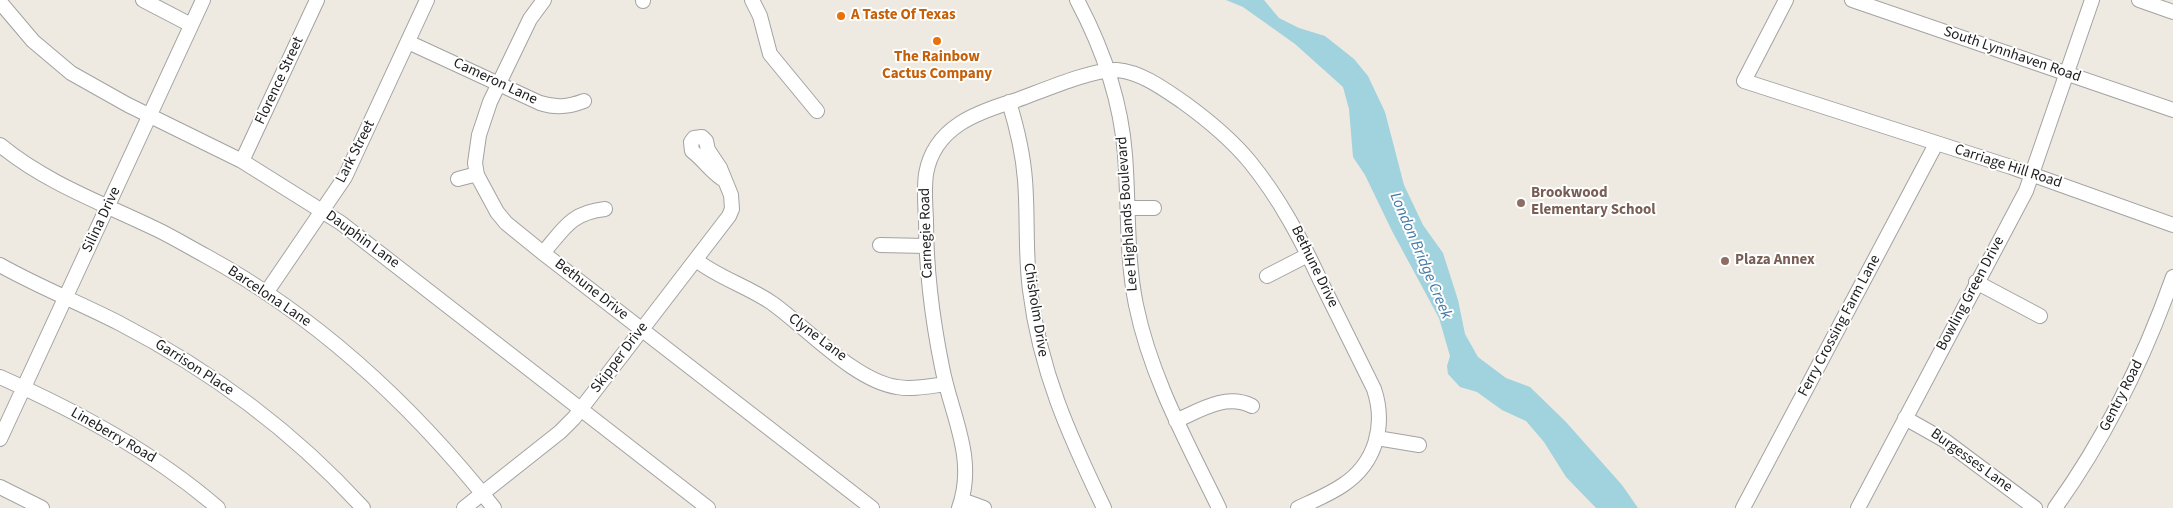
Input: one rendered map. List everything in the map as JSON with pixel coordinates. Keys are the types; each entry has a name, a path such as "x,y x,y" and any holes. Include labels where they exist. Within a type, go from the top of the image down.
{"street":[{"path":"143,0 191,26"},
{"name":"Silina Drive","path":"0,439 203,0"},
{"name":"Florence Street","path":"242,161 318,0"},
{"name":"Lark Street","path":"266,293 355,157 427,0"},
{"name":"Bethune Drive","path":"544,0 530,19 499,84 478,135 476,150 477,174 497,212 506,223 543,253 872,508"},
{"path":"752,0 760,16 770,54 817,110"},
{"name":"Lee Highlands Boulevard","path":"1077,0 1095,37 1107,70 1122,133 1128,208 1130,268 1136,305 1151,360 1161,389 1219,508"},
{"name":"Carriage Hill Road","path":"1786,0 1744,80 2033,174 2173,225"},
{"name":"South Lynnhaven Road","path":"1852,0 2173,110"},
{"name":"Bowling Green Drive","path":"1858,508 1976,282 2026,192 2092,0"},
{"path":"2139,0 2173,12"},
{"name":"Dauphin Lane","path":"0,2 33,41 71,73 242,161 322,210 450,306 708,508"},
{"name":"Cameron Lane","path":"408,42 540,104 564,107 584,101"},
{"name":"Bethune Drive","path":"1107,70 1131,73 1168,91 1232,142 1269,186 1295,228 1374,389 1380,415 1377,438 1368,459 1352,479 1342,487 1298,508"},
{"name":"Carnegie Road","path":"960,504 966,479 964,448 946,384 933,324 926,246 925,184 927,171 936,147 948,132 963,120 1009,102 1096,72 1107,70"},
{"name":"Chisholm Drive","path":"1009,102 1023,159 1026,262 1035,324 1044,364 1062,416 1104,508"},
{"name":"Ferry Crossing Farm Lane","path":"1743,508 1936,144"},
{"name":"Barcelona Lane","path":"0,145 51,180 156,229 208,257 266,293 321,333 371,374 427,430 494,508"},
{"path":"458,179 477,174"},
{"name":"Skipper Drive","path":"464,508 560,432 581,409 729,216 732,209 731,195 724,180"},
{"path":"1128,208 1154,208"},
{"path":"543,253 570,222 589,211 605,209"},
{"path":"880,245 926,246"},
{"path":"1267,276 1308,255"},
{"name":"Clyne Lane","path":"696,260 719,276 772,304 871,379 896,387 910,389 946,384"},
{"name":"Garrison Place","path":"0,265 164,348 226,387 304,448 363,508"},
{"name":"Gentry Road","path":"2055,508 2093,451 2117,409 2148,342 2173,277"},
{"path":"1976,282 2040,316"},
{"name":"Lineberry Road","path":"0,377 98,425 151,457 187,482 218,508"},
{"path":"1176,421 1222,402 1237,401 1252,406"},
{"name":"Burgesses Lane","path":"1905,418 1944,440 2035,508"},
{"path":"1377,438 1419,444"},
{"path":"0,487 42,508"},
{"path":"960,504 984,508"}],"water":[{"name":"London Bridge Creek","path":"1226,0 1264,0 1279,18 1299,28 1325,36 1354,59 1368,76 1385,112 1404,185 1423,225 1443,253 1458,300 1465,334 1478,357 1506,378 1530,387 1566,422 1622,485 1638,508 1596,508 1566,477 1544,442 1526,421 1502,410 1477,392 1460,387 1448,374 1447,366 1450,356 1439,318 1392,231 1365,175 1353,157 1349,109 1343,87 1295,44 1243,7"}],"place":[{"name":"A Taste Of Texas","path":"841,16"},
{"name":"The Rainbow Cactus Company","path":"937,41"},
{"name":"Brookwood Elementary School","path":"1521,203"},
{"name":"Plaza Annex","path":"1725,261"}]}
